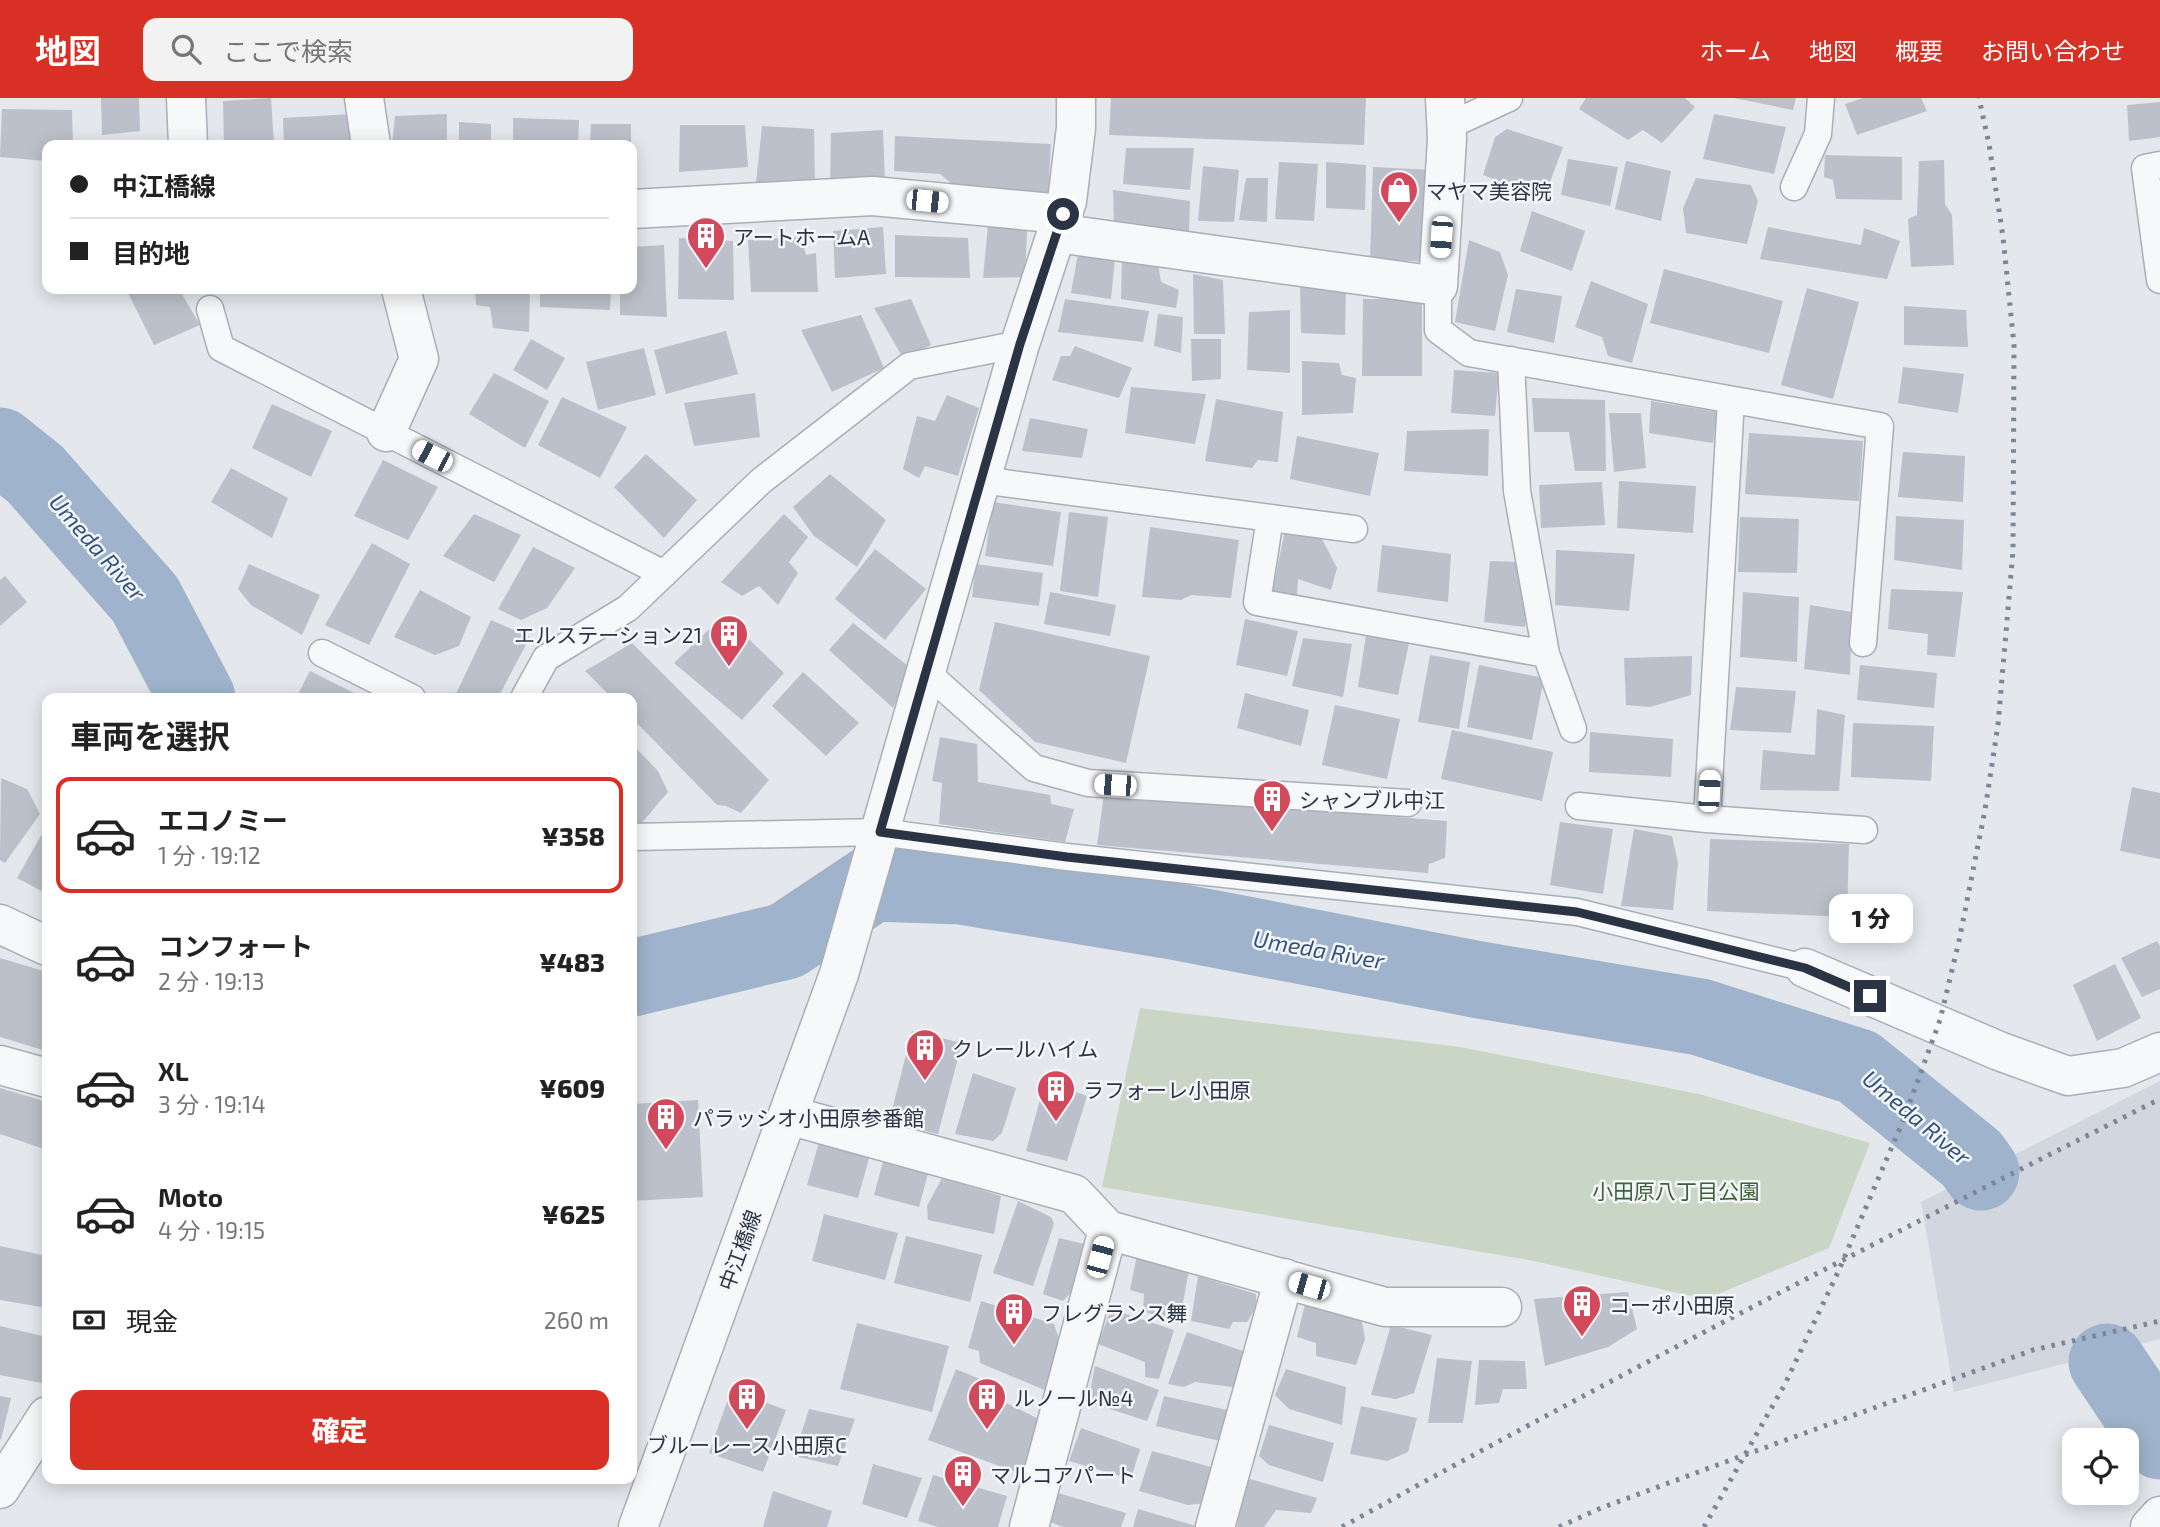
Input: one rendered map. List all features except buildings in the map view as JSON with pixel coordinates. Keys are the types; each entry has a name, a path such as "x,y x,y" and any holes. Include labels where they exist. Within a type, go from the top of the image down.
{"street":[{"path":"186,98 188,140"},
{"path":"364,98 370,140"},
{"path":"877,843 1020,344 1067,201 1076,128 1076,98"},
{"path":"637,209 873,196 1438,286 1446,113"},
{"path":"386,432 419,359 402,294"},
{"name":"中江橋線","path":"638,1527 839,974 877,843"},
{"path":"0,924 42,944"},
{"path":"1805,968 1999,1051 2068,1076 2123,1068 2160,1052"},
{"path":"0,1065 42,1077"},
{"path":"788,1115 1074,1194 1108,1230 1385,1307 1502,1307"},
{"path":"1029,1527 1108,1230"},
{"path":"1215,1527 1284,1278"},
{"path":"0,1489 42,1424"},
{"path":"2150,1527 2160,1516"}],"lane":[{"path":"1446,113 1509,98"},
{"path":"1794,187 1818,134 1821,98"},
{"path":"2160,165 2144,167 2160,280"},
{"path":"1438,286 1438,330 1469,354 1880,426 1863,643"},
{"path":"210,309 220,348 664,574"},
{"path":"527,693 546,658 628,608 761,481 909,366 1020,344"},
{"path":"1511,360 1517,491 1546,654 1573,729"},
{"path":"1707,819 1731,400"},
{"path":"981,480 1354,529"},
{"path":"1270,518 1257,602 1546,654"},
{"path":"322,653 402,693"},
{"path":"926,672 1034,768 1088,783 1408,803"},
{"path":"1579,806 1707,819 1864,830"},
{"path":"637,837 877,843 1067,857 1577,912 1805,968"}],"shaded area":[{"path":"2160,1081 2160,1339 1954,1392 1921,1202"}],"green space":[{"name":"小田原八丁目公園","path":"1140,1008 1460,1047 1699,1094 1870,1143 1829,1248 1706,1299 1529,1260 1102,1187"}],"waterway":[{"name":"Umeda River","path":"0,446 35,474 145,599 194,693"},
{"name":"Umeda River","path":"637,977 786,941 873,883 961,886 1173,921 1480,980 1700,1017 1858,1067 1972,1159 1981,1172"},
{"name":"Umeda River","path":"2107,1362 2160,1441"}],"railway":[{"path":"1704,1527 1785,1384 1839,1270 1903,1121 1940,1020 1985,810 1998,725 2013,551 2014,345 2003,237 1979,98"},
{"path":"1342,1527 1749,1309 2160,1099"},
{"path":"1559,1527 1601,1508 2033,1350 2160,1321"}],"place":[{"name":"マヤマ美容院","path":"1399,224"},
{"name":"アートホームA","path":"706,270"},
{"name":"エルステーション21","path":"729,668"},
{"name":"シャンブル中江","path":"1272,833"},
{"name":"クレールハイム","path":"925,1082"},
{"name":"ラフォーレ小田原","path":"1056,1123"},
{"name":"パラッシオ小田原参番館","path":"666,1151"},
{"name":"コーポ小田原","path":"1582,1338"},
{"name":"フレグランス舞","path":"1014,1346"},
{"name":"ブルーレース小田原C","path":"747,1431"},
{"name":"ルノール№4","path":"987,1431"},
{"name":"マルコアパート","path":"963,1508"}],"route":[{"path":"1063,214 1020,344 880,832 1067,857 1577,912 1805,968 1870,996"}]}
